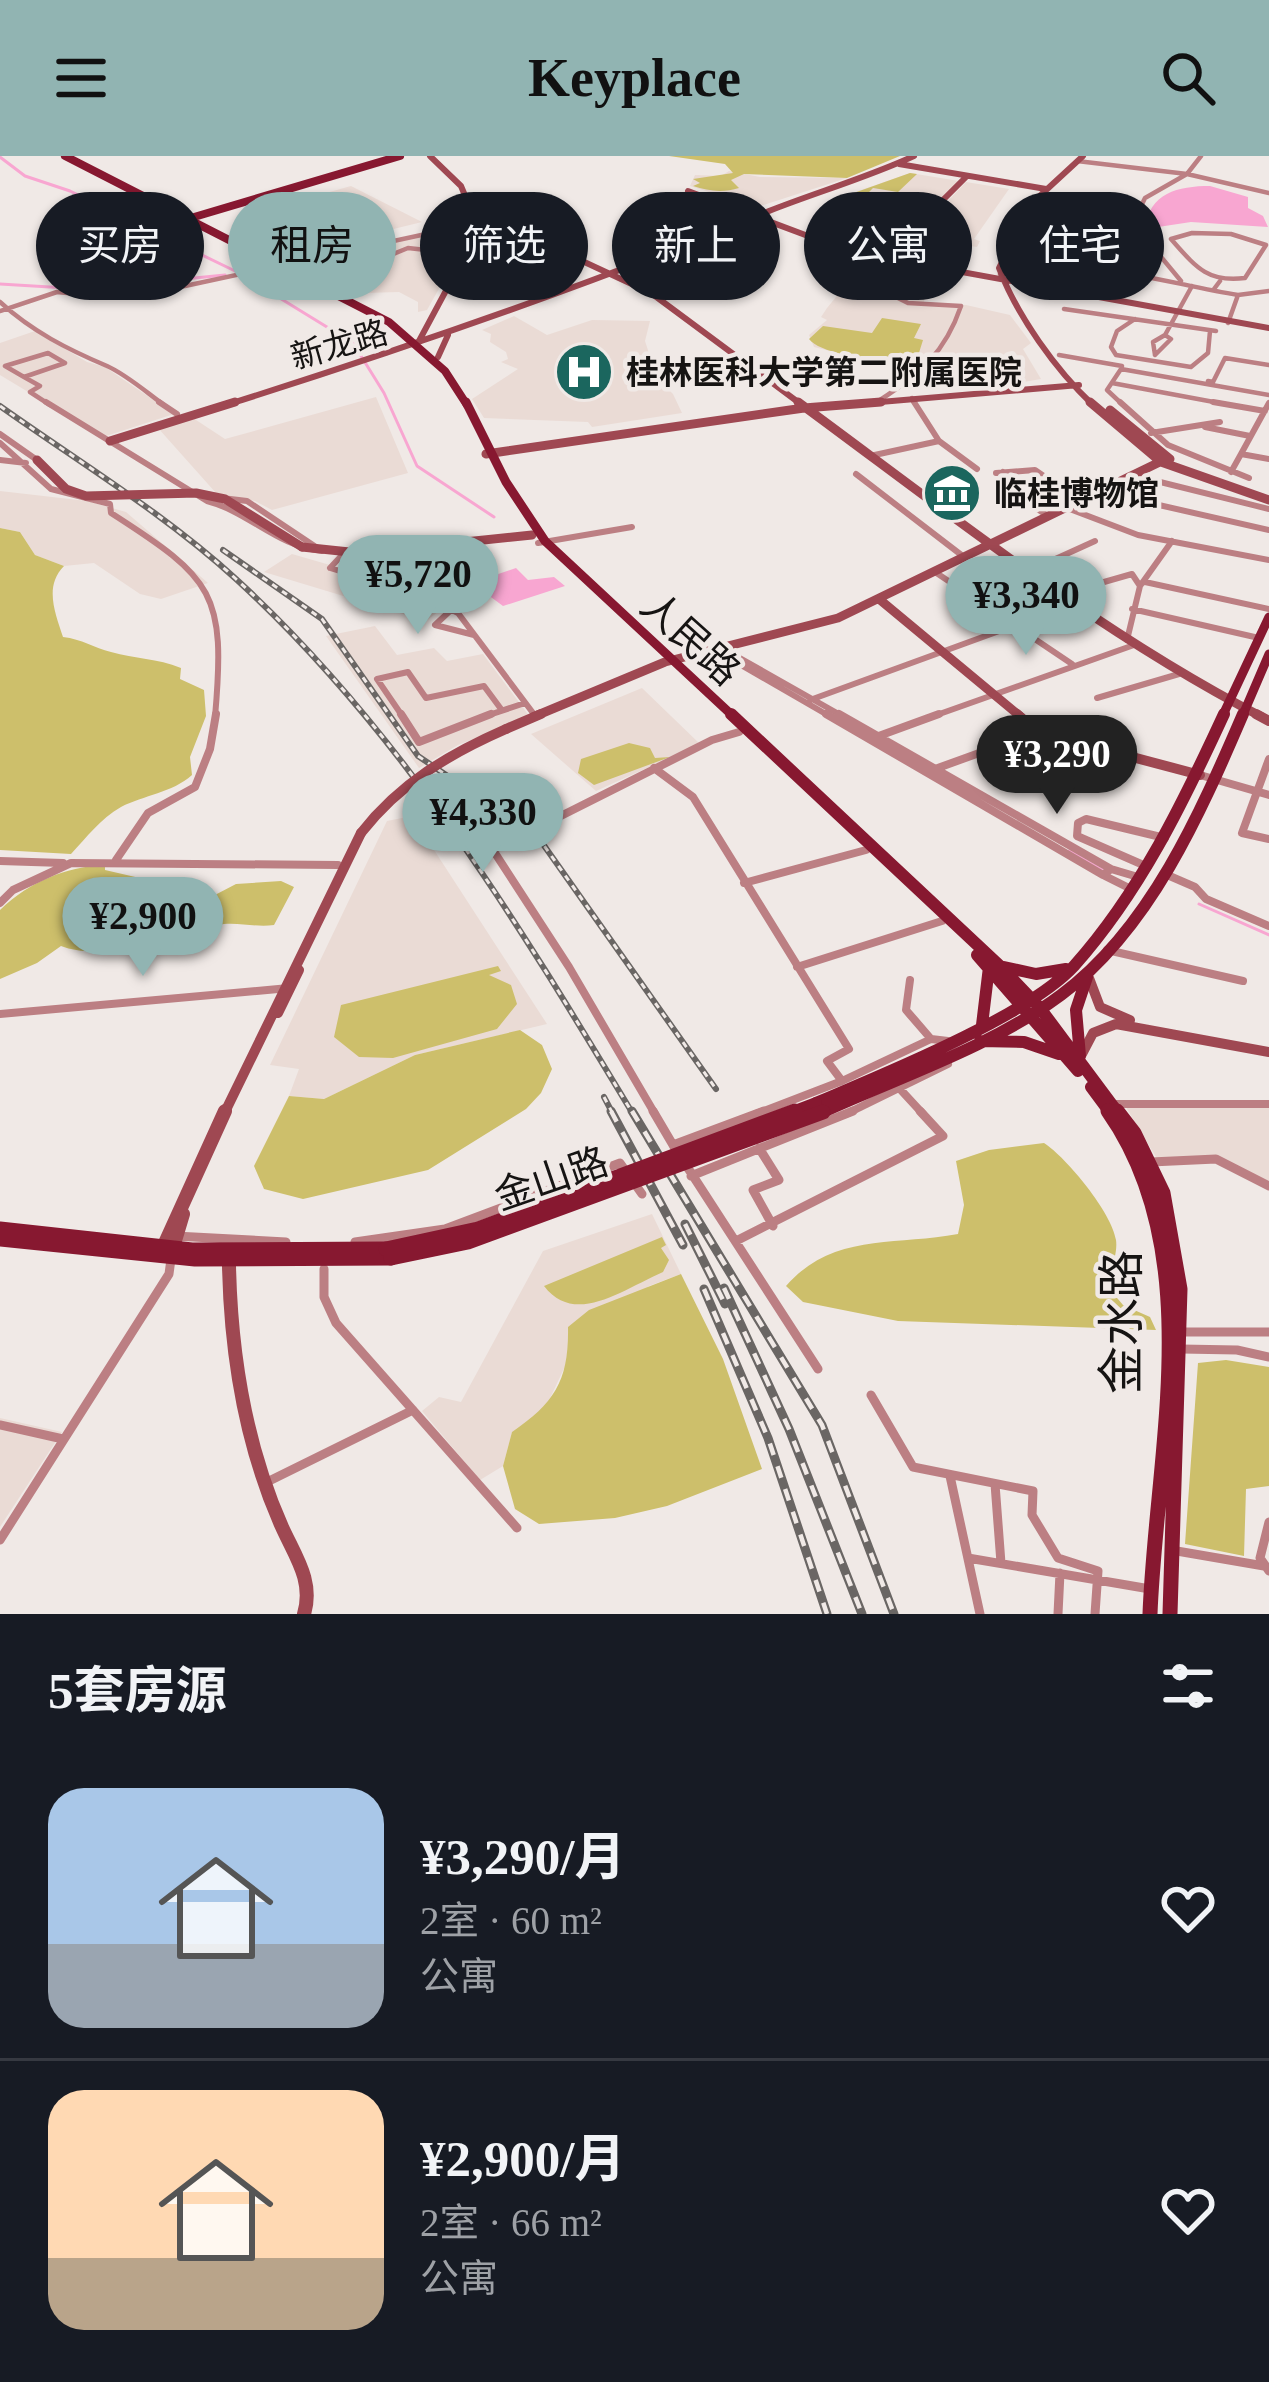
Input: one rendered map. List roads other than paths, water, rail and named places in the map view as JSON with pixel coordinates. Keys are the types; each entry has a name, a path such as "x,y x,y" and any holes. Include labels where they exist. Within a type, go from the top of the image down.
{"main road":[{"path":"61,156 132,192"},
{"path":"205,211 377,158 400,156"},
{"path":"341,300 419,341"},
{"path":"344,300 419,341"},
{"name":"人民路","path":"419,341 438,357 461,389 506,498 538,540 969,942"},
{"name":"人民路","path":"419,341 451,382 489,454"},
{"path":"994,966 1036,974 1081,972 1106,950 1164,874 1269,613"},
{"path":"1074,1060 1076,1010 1088,949 1206,777 1236,728 1269,654"},
{"name":"人民路","path":"671,663 969,942"},
{"path":"969,942 1074,1060"},
{"path":"982,1025 994,966"},
{"name":"金山路","path":"0,1239 344,1262 468,1242 819,1108 975,1042 1081,972"},
{"name":"金山路","path":"819,1108 982,1025 1030,1006"},
{"path":"975,1042 1038,1044 1074,1060"},
{"name":"金水路","path":"1074,1060 1114,1104 1149,1162 1171,1222 1182,1341 1170,1614"},
{"name":"金水路","path":"1074,1060 1140,1164 1164,1252 1167,1345 1150,1614"},
{"name":"金山路","path":"0,1229 124,1247 168,1247"}],"street":[{"path":"430,156 464,192"},
{"name":"新龙路","path":"780,206 910,156"},
{"path":"1155,192 1187,175 1201,156"},
{"path":"1044,192 1082,159 1269,194"},
{"path":"898,164 1046,189"},
{"path":"951,192 967,176"},
{"path":"1175,180 1269,194"},
{"path":"737,210 688,191 737,210"},
{"path":"1213,291 1220,281 1245,278 1266,245 1246,237 1200,233 1171,239 1200,272 1220,281"},
{"path":"1125,241 1138,257 1152,273 1109,270 1096,264 1094,246 1125,241"},
{"path":"1164,261 1182,283"},
{"name":"新龙路","path":"444,334 612,272"},
{"path":"974,278 996,273"},
{"path":"3,308 57,292 120,296 228,277"},
{"path":"974,278 996,284"},
{"path":"1164,281 1238,296 1269,294"},
{"path":"1153,358 1153,342 1165,335 1192,286"},
{"path":"1228,322 1238,296"},
{"path":"419,341 439,300"},
{"path":"661,300 1073,604 1179,674 1269,721"},
{"path":"880,400 932,367 951,336 961,306 902,300"},
{"path":"1019,300 1075,385"},
{"path":"1019,300 1075,385 1164,460 1269,497"},
{"path":"1090,300 1269,329"},
{"path":"3,308 89,361 110,367 177,414"},
{"path":"1064,309 1171,324 1213,331 1209,351 1196,365 1112,351 1117,331 1135,319"},
{"path":"419,341 444,334"},
{"path":"438,357 444,334"},
{"path":"1153,358 1170,344 1172,339 1165,335"},
{"name":"新龙路","path":"107,439 419,341"},
{"path":"23,376 65,363 48,353 5,366 40,386 30,392 207,501 238,511 290,546 343,554 538,540 632,526"},
{"path":"1059,355 1213,382 1225,358 1269,365"},
{"name":"新龙路","path":"107,439 177,414 358,363"},
{"path":"1249,478 1183,452 1108,395 1121,369 1268,403"},
{"path":"1112,383 1231,404 1268,403"},
{"path":"489,454 803,408 1075,385"},
{"path":"912,398 939,441 976,469"},
{"path":"1231,472 1268,403"},
{"path":"1218,426 1231,404"},
{"path":"1257,425 1269,427"},
{"path":"1135,436 1198,426 1218,426 1250,436"},
{"path":"0,434 79,495 178,491 227,499 248,508 302,547 322,551"},
{"path":"870,456 939,441"},
{"path":"0,443 32,462 51,490 110,504 111,513 205,586 214,609 216,713 204,775 191,792 154,808 116,860"},
{"path":"1241,454 1269,459"},
{"path":"0,460 32,462"},
{"path":"964,556 1164,460"},
{"path":"1030,507 1042,501 1054,483 1035,470 1000,472 996,482 1030,507 1049,517"},
{"path":"856,474 964,556 1012,559"},
{"path":"1132,475 1269,509"},
{"path":"1109,486 1150,503 1269,530"},
{"path":"207,501 247,500 322,551"},
{"path":"1067,508 1109,526 1269,560"},
{"path":"973,530 998,535 1020,532"},
{"path":"0,1540 170,1274 168,1247 286,988 365,834 388,807 422,778 508,731 671,663 838,618 879,599 980,545 973,530"},
{"path":"1012,559 1006,547 1020,532"},
{"path":"1131,643 1132,609 1142,584 1172,541"},
{"path":"1029,571 1095,542"},
{"path":"343,554 330,568 452,609 532,713"},
{"path":"935,572 1073,665"},
{"path":"1061,594 1132,574 1142,584 1269,613"},
{"path":"879,599 1038,732 1264,794"},
{"path":"808,700 1073,604"},
{"path":"452,609 435,625 475,635"},
{"path":"1132,609 1261,638"},
{"path":"874,738 1131,643"},
{"path":"717,648 1107,872 1140,878"},
{"path":"501,709 484,686 425,698 408,672 376,679 418,742 463,731 501,709 525,703"},
{"path":"1097,698 1179,674"},
{"path":"1199,685 1223,689 1242,680"},
{"path":"1199,685 1221,707 1224,719"},
{"path":"1253,692 1256,707 1269,721"},
{"path":"1236,728 1269,721"},
{"path":"739,731 654,768 493,850 569,967 691,1176 818,1369"},
{"path":"935,769 1038,732"},
{"path":"874,738 935,769 985,802"},
{"path":"1269,759 1264,794 1242,833 1269,838"},
{"path":"654,768 689,792 849,1049 827,1060 842,1081"},
{"path":"1140,878 1078,836 1078,823 1090,820 1166,839"},
{"path":"744,883 866,850"},
{"path":"0,861 338,865"},
{"path":"0,903 13,890 70,863"},
{"path":"1164,874 1195,887 1206,899 1269,926"},
{"path":"797,968 942,921"},
{"path":"1106,950 1243,981"},
{"path":"1081,972 1090,996 1115,1016 1269,1048"},
{"path":"910,980 906,1010 931,1039"},
{"path":"0,1014 286,988"},
{"path":"1074,1060 1094,1031 1116,1024 1269,1048"},
{"path":"673,1145 842,1081 931,1039 950,1041"},
{"path":"691,1176 900,1089 995,1041"},
{"path":"736,1241 943,1136 900,1089"},
{"path":"1114,1104 1269,1104"},
{"path":"759,1148 779,1180 752,1190 773,1226"},
{"path":"1149,1162 1216,1160 1269,1186"},
{"path":"168,1247 310,1244 423,1234 620,1163 642,1194"},
{"path":"229,1266 229,1342 253,1452 310,1589 304,1614"},
{"path":"324,1269 324,1298 336,1323 517,1528"},
{"path":"1182,1341 1269,1332"},
{"path":"1182,1341 1269,1357"},
{"path":"871,1395 913,1467 1034,1492 1032,1515 1058,1558 1097,1571 1095,1614"},
{"path":"265,1483 413,1410"},
{"path":"0,1425 63,1439"},
{"path":"950,1476 980,1614"},
{"path":"995,1484 1001,1563"},
{"path":"1171,1550 1266,1569 1261,1548 1269,1522"},
{"path":"968,1558 1150,1589"},
{"path":"1058,1614 1060,1573"}],"waterway":[{"path":"0,157 25,176 70,191 228,268"},
{"path":"0,284 83,289 225,275"},
{"path":"283,300 353,343 384,393 417,466 494,517"},
{"path":"1069,851 1102,870"},
{"path":"1199,904 1269,935"}],"railway":[{"path":"0,406 209,555 296,638 352,700 501,901 633,1114"},
{"path":"223,550 322,619 418,756 538,837 716,1089"},
{"path":"604,1097 613,1114"},
{"path":"611,1111 683,1245"},
{"path":"632,1111 822,1425 894,1614"},
{"path":"685,1224 725,1304"},
{"path":"724,1288 789,1429 862,1614"},
{"path":"704,1289 768,1438 827,1614"}],"place":[{"name":"桂林医科大学第二附属医院","path":"584,372"},
{"name":"临桂博物馆","path":"952,493"}]}
